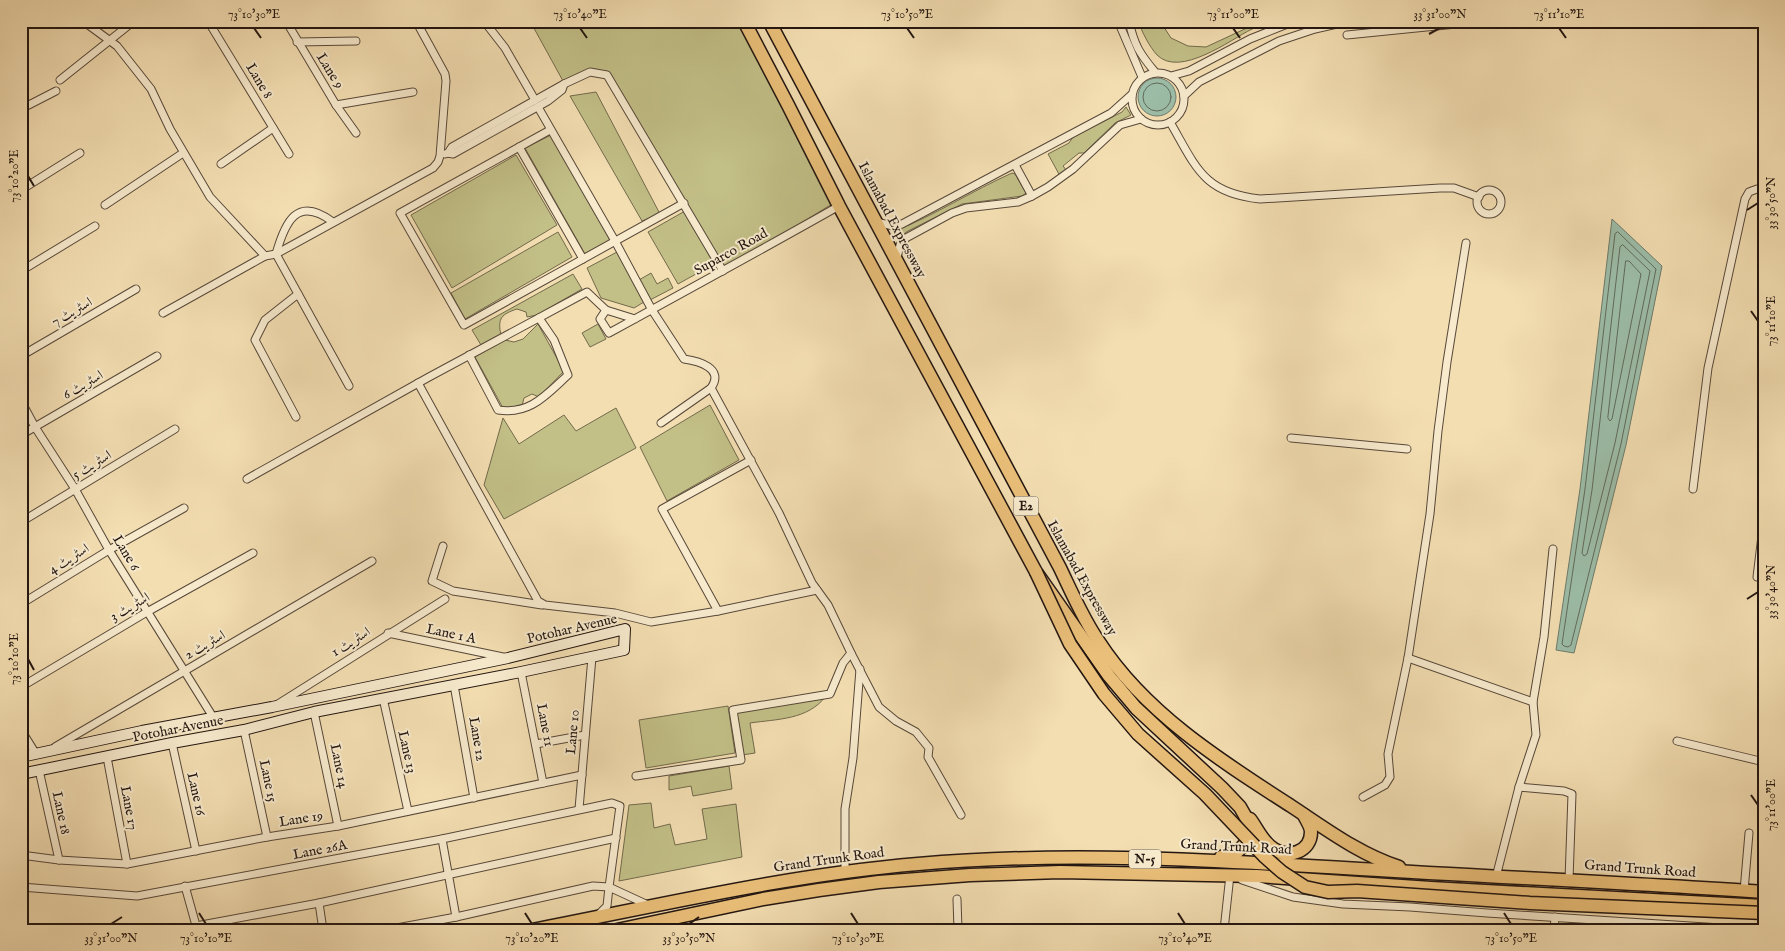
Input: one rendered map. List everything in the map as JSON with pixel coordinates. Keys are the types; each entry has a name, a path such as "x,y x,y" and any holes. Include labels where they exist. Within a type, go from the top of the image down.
{"highway":[{"name":"E2","path":"744,21 839,206 1036,572"},
{"name":"Islamabad Expressway","path":"769,21 1060,568 1077,604 1099,642 1122,672 1155,708 1196,741 1346,843 1377,859 1414,871"},
{"path":"1036,572 1109,676 1136,708 1222,788 1240,807 1269,846 1282,853 1291,854 1307,847 1312,832 1304,814"},
{"path":"1036,572 1070,644 1104,694 1138,734 1205,794 1265,857 1282,872 1305,887 1328,892 1357,891 1530,903 1764,913"},
{"path":"1204,860 1236,854 1245,844 1250,832 1248,821 1240,807"},
{"name":"Grand Trunk Road","path":"532,930 786,879 845,871 969,860 1204,860 1764,892"},
{"name":"Grand Trunk Road","path":"617,930 649,926 763,899 810,891 879,882 970,874 1060,872 1230,875 1764,906"}],"street":[{"path":"83,21 117,46 150,89 159,109 210,197 265,256"},
{"path":"60,80 134,21"},
{"name":"Lane 8","path":"208,21 289,154"},
{"name":"Lane 9","path":"286,21 336,105 356,133"},
{"path":"163,313 265,256 276,254 433,168 440,156 446,81 445,74 416,21"},
{"path":"484,21 505,48 537,103 550,130 652,310 684,358 697,360 710,367 716,376 716,382 712,388 661,423"},
{"path":"1118,21 1142,77"},
{"path":"1129,21 1133,40 1142,56 1155,72"},
{"path":"1172,76 1189,72 1250,39 1295,21"},
{"path":"1184,96 1199,82 1271,45 1301,33 1350,21"},
{"path":"1347,35 1456,24 1468,21"},
{"path":"297,42 356,41"},
{"path":"440,156 448,153 453,154 537,103 564,84 590,72 607,75 723,271"},
{"path":"1155,72 1172,76 1178,81 1184,96 1182,107 1177,116 1170,122 1158,125 1149,124 1135,112 1132,104 1133,88 1142,77 1155,72"},
{"path":"21,109 56,91"},
{"path":"336,105 412,92"},
{"path":"876,222 893,226 902,224 1110,113 1132,95"},
{"path":"896,261 900,245 906,238 952,213 966,208 1018,202 1032,196 1059,180 1120,125 1141,119"},
{"path":"1170,122 1192,160 1207,180 1222,190 1245,198 1260,199 1440,188 1454,188 1479,197"},
{"path":"221,164 273,128"},
{"path":"550,130 400,213 464,325 684,203"},
{"path":"519,147 583,259"},
{"path":"21,190 80,152"},
{"path":"105,205 183,152"},
{"path":"1015,165 1032,196"},
{"path":"1693,489 1708,368 1745,199 1749,192 1757,189 1764,190"},
{"name":"Suparco Road","path":"606,310 600,319 609,333 839,206"},
{"path":"333,222 313,211 303,211 291,218 282,232 276,254 349,386"},
{"path":"21,271 95,226"},
{"path":"1363,797 1388,782 1390,770 1388,754 1408,658 1430,514 1446,370 1466,244"},
{"name":"اسٹریٹ 7","path":"21,356 136,289"},
{"path":"247,479 418,383 588,292 606,310 635,319"},
{"path":"296,417 255,340 265,320 298,294"},
{"path":"470,355 498,410 511,412 535,404 568,375 554,340 539,318"},
{"name":"اسٹریٹ 6","path":"21,435 157,356"},
{"path":"418,383 538,601 545,605"},
{"path":"712,388 779,513 812,583 828,605 879,707 896,721 916,732 929,748 928,758 961,814"},
{"name":"Lane 6","path":"21,401 35,428 75,489 109,550 213,717"},
{"name":"اسٹریٹ 5","path":"21,522 175,429"},
{"path":"1291,438 1408,449"},
{"path":"718,611 662,509 751,460"},
{"name":"اسٹریٹ 4","path":"21,604 109,550 184,508"},
{"path":"1764,519 1757,577 1764,578"},
{"path":"443,546 432,581 453,591 615,613 651,622 718,611 817,590"},
{"path":"1496,877 1519,787 1536,735 1533,702 1544,637 1553,549"},
{"name":"اسٹریٹ 3","path":"21,686 147,612 253,553"},
{"name":"اسٹریٹ 2","path":"50,750 372,561"},
{"name":"اسٹریٹ 1","path":"272,707 445,599"},
{"path":"1762,631 1764,614"},
{"name":"Potohar Avenue","path":"21,774 244,730 314,712 382,698 592,658 624,650 625,629 508,658 22,756"},
{"name":"Lane 1 A","path":"388,633 508,658"},
{"path":"636,776 740,760 733,710 830,694 843,663 852,653"},
{"name":"Lane 10","path":"579,809 592,658"},
{"path":"1408,658 1533,702"},
{"path":"845,871 845,809 853,758 860,669"},
{"name":"Lane 11","path":"521,672 543,782"},
{"name":"Lane 12","path":"454,685 474,798"},
{"name":"Lane 13","path":"382,698 408,811"},
{"name":"Lane 14","path":"314,712 338,826"},
{"path":"21,730 36,754"},
{"name":"Lane 15","path":"244,730 267,837"},
{"path":"536,744 585,735"},
{"path":"1677,741 1764,762"},
{"name":"Lane 16","path":"172,743 196,851"},
{"name":"Lane 17","path":"107,757 127,864"},
{"name":"Lane 18","path":"39,770 59,860"},
{"name":"Lane 19","path":"21,856 127,864 267,837 338,826 543,782 582,776"},
{"path":"1519,787 1564,791 1572,794 1569,880"},
{"name":"Lane 26A","path":"21,888 137,896 442,839 612,803 620,806 616,838"},
{"path":"1744,890 1749,833"},
{"path":"185,886 197,928 616,838 609,887 610,898 607,906 594,918"},
{"path":"442,839 456,917"},
{"path":"1224,930 1230,875 1293,898 1343,904 1410,906 1752,930"},
{"path":"386,930 456,917 594,886 609,887 650,907"},
{"path":"957,899 958,930"},
{"path":"319,903 323,930"},
{"path":"1554,930 1555,917"}],"shaded area":[{"path":"530,21 739,21 837,201 723,271 606,71 588,69 563,81"},
{"path":"1138,21 1160,21 1171,38 1188,46 1206,47 1262,21 1274,21 1252,29 1205,55 1178,62 1167,61 1157,55 1146,39"},
{"path":"596,92 660,214 642,221 570,96"},
{"path":"1126,107 1131,115 1115,123 1084,153 1079,153 1063,166 1067,171 1060,176 1048,154 1069,143 1073,137 1122,112"},
{"path":"551,135 610,240 585,254 525,148"},
{"path":"516,155 557,225 452,288 411,215"},
{"path":"1012,173 1015,174 1026,193 1022,196 962,204 898,238 893,236 895,231 925,218"},
{"path":"685,211 714,264 678,284 648,232"},
{"path":"558,232 572,257 465,319 451,293"},
{"path":"617,252 644,302 634,308 601,298 587,268"},
{"path":"651,273 657,284 668,278 673,288 650,300 639,280"},
{"path":"573,274 582,289 537,315 527,317 526,312 517,309 504,315 500,321 501,335 481,345 472,330"},
{"path":"538,324 564,371 539,397 532,394 524,398 522,406 503,408 475,357 505,340 514,342 523,339"},
{"path":"598,324 606,339 590,347 582,333"},
{"path":"710,405 739,460 667,501 640,447"},
{"path":"616,408 636,448 504,519 484,485 503,418 519,444 564,415 576,431"},
{"path":"826,696 819,704 801,714 750,723 755,753 742,755 736,712"},
{"path":"728,706 735,753 646,768 639,720"},
{"path":"729,766 732,789 693,796 691,786 669,790 669,776"},
{"path":"651,803 654,828 670,824 675,845 707,839 702,809 736,804 742,857 619,881 629,805"}],"water":[{"path":"1157,78 1170,84 1176,97 1170,110 1157,116 1144,110 1138,97 1144,84"},
{"path":"1612,219 1662,266 1626,445 1574,653 1556,650 1580,489"}]}
